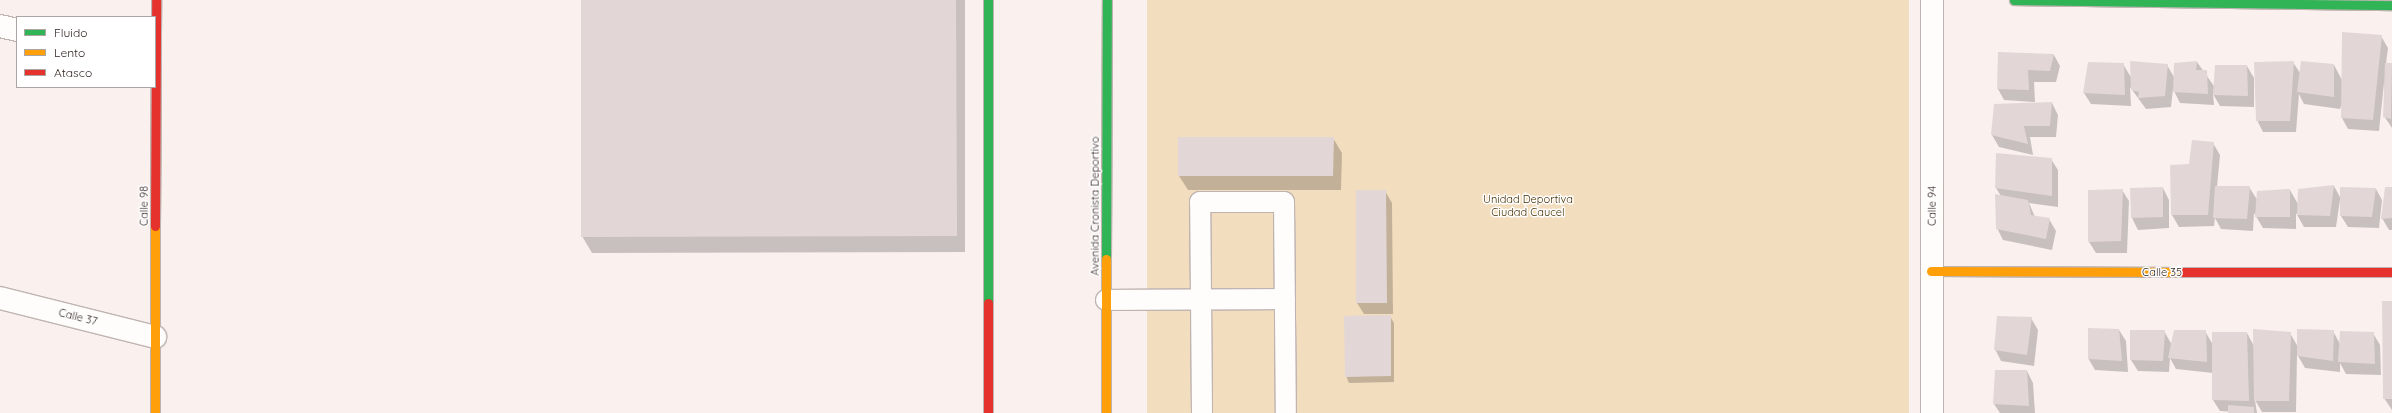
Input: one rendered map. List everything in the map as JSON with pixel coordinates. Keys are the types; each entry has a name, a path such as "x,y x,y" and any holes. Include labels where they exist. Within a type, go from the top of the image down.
{"street":[{"name":"Calle 98","path":"156,0 156,65"},
{"path":"988,0 988,413"},
{"name":"Avenida Cronista Deportivo","path":"1106,413 1107,0"},
{"name":"Calle 94","path":"1932,0 1932,413"},
{"path":"2014,0 2392,5"},
{"path":"0,26 16,30"},
{"name":"Calle 98","path":"155,413 156,88"},
{"name":"Calle 35","path":"1932,271 2392,272"},
{"name":"Calle 37","path":"0,298 155,337"}],"lane":[{"path":"1202,413 1200,202 1284,202 1286,413"},
{"path":"1106,300 1285,299"}],"green space":[{"name":"Unidad Deportiva Ciudad Caucel","path":"1147,0 1909,0 1909,413 1147,413"}],"building":[{"path":"581,0 956,0 957,236 581,237"},
{"path":"2342,32 2382,35 2373,120 2341,118"},
{"path":"1998,52 2054,54 2050,71 2028,70 2029,90 1997,89"},
{"path":"2130,61 2168,64 2165,96 2138,98 2139,92 2131,90"},
{"path":"2197,61 2196,70 2207,70 2208,94 2173,92 2174,63"},
{"path":"2294,61 2290,121 2256,121 2254,62"},
{"path":"2301,61 2334,64 2334,97 2297,92"},
{"path":"2088,62 2124,63 2125,95 2083,93"},
{"path":"2385,63 2392,63 2391,119 2383,117"},
{"path":"2215,65 2247,65 2248,96 2213,95"},
{"path":"2052,102 2050,126 2024,126 2028,144 1991,135 1994,104"},
{"path":"1178,137 1334,137 1333,176 1178,176"},
{"path":"2192,140 2214,142 2208,215 2171,215 2170,165 2189,164"},
{"path":"1996,153 2052,158 2052,196 1995,188"},
{"path":"2334,185 2330,216 2297,215 2298,189"},
{"path":"2215,186 2250,186 2247,219 2213,218"},
{"path":"2163,187 2163,217 2131,218 2130,188"},
{"path":"2340,187 2376,188 2372,217 2340,216"},
{"path":"2385,187 2392,187 2392,218 2381,219"},
{"path":"2123,189 2121,241 2088,242 2088,190"},
{"path":"2290,189 2290,217 2255,217 2257,191"},
{"path":"1356,190 1386,190 1387,303 1356,303"},
{"path":"1995,194 2028,200 2031,215 2050,218 2046,239 1996,229"},
{"path":"2382,301 2392,301 2392,399 2383,399"},
{"path":"1391,315 1391,376 1345,377 1344,316"},
{"path":"1997,316 2032,317 2027,355 1994,350"},
{"path":"2088,328 2119,329 2122,361 2088,359"},
{"path":"2253,329 2291,332 2289,401 2254,401"},
{"path":"2297,329 2334,330 2333,361 2297,356"},
{"path":"2130,330 2165,330 2163,361 2130,360"},
{"path":"2174,330 2206,330 2207,362 2168,358"},
{"path":"2340,331 2374,332 2375,364 2338,362"},
{"path":"2212,332 2247,332 2249,401 2212,400"},
{"path":"1995,370 2027,370 2029,406 1993,404"},
{"path":"2228,405 2254,407 2254,413 2228,413"}],"traffic: fast":[{"path":"988,0 988,303"},
{"path":"1106,259 1107,0"},
{"path":"2014,0 2392,5"}],"traffic: slow":[{"path":"155,226 155,413"},
{"path":"1106,259 1106,413"},
{"path":"1931,271 2183,272"}],"traffic: jam":[{"path":"156,0 156,16"},
{"path":"155,226 156,88"},
{"path":"2183,272 2392,272"},
{"path":"988,303 988,413"}]}
